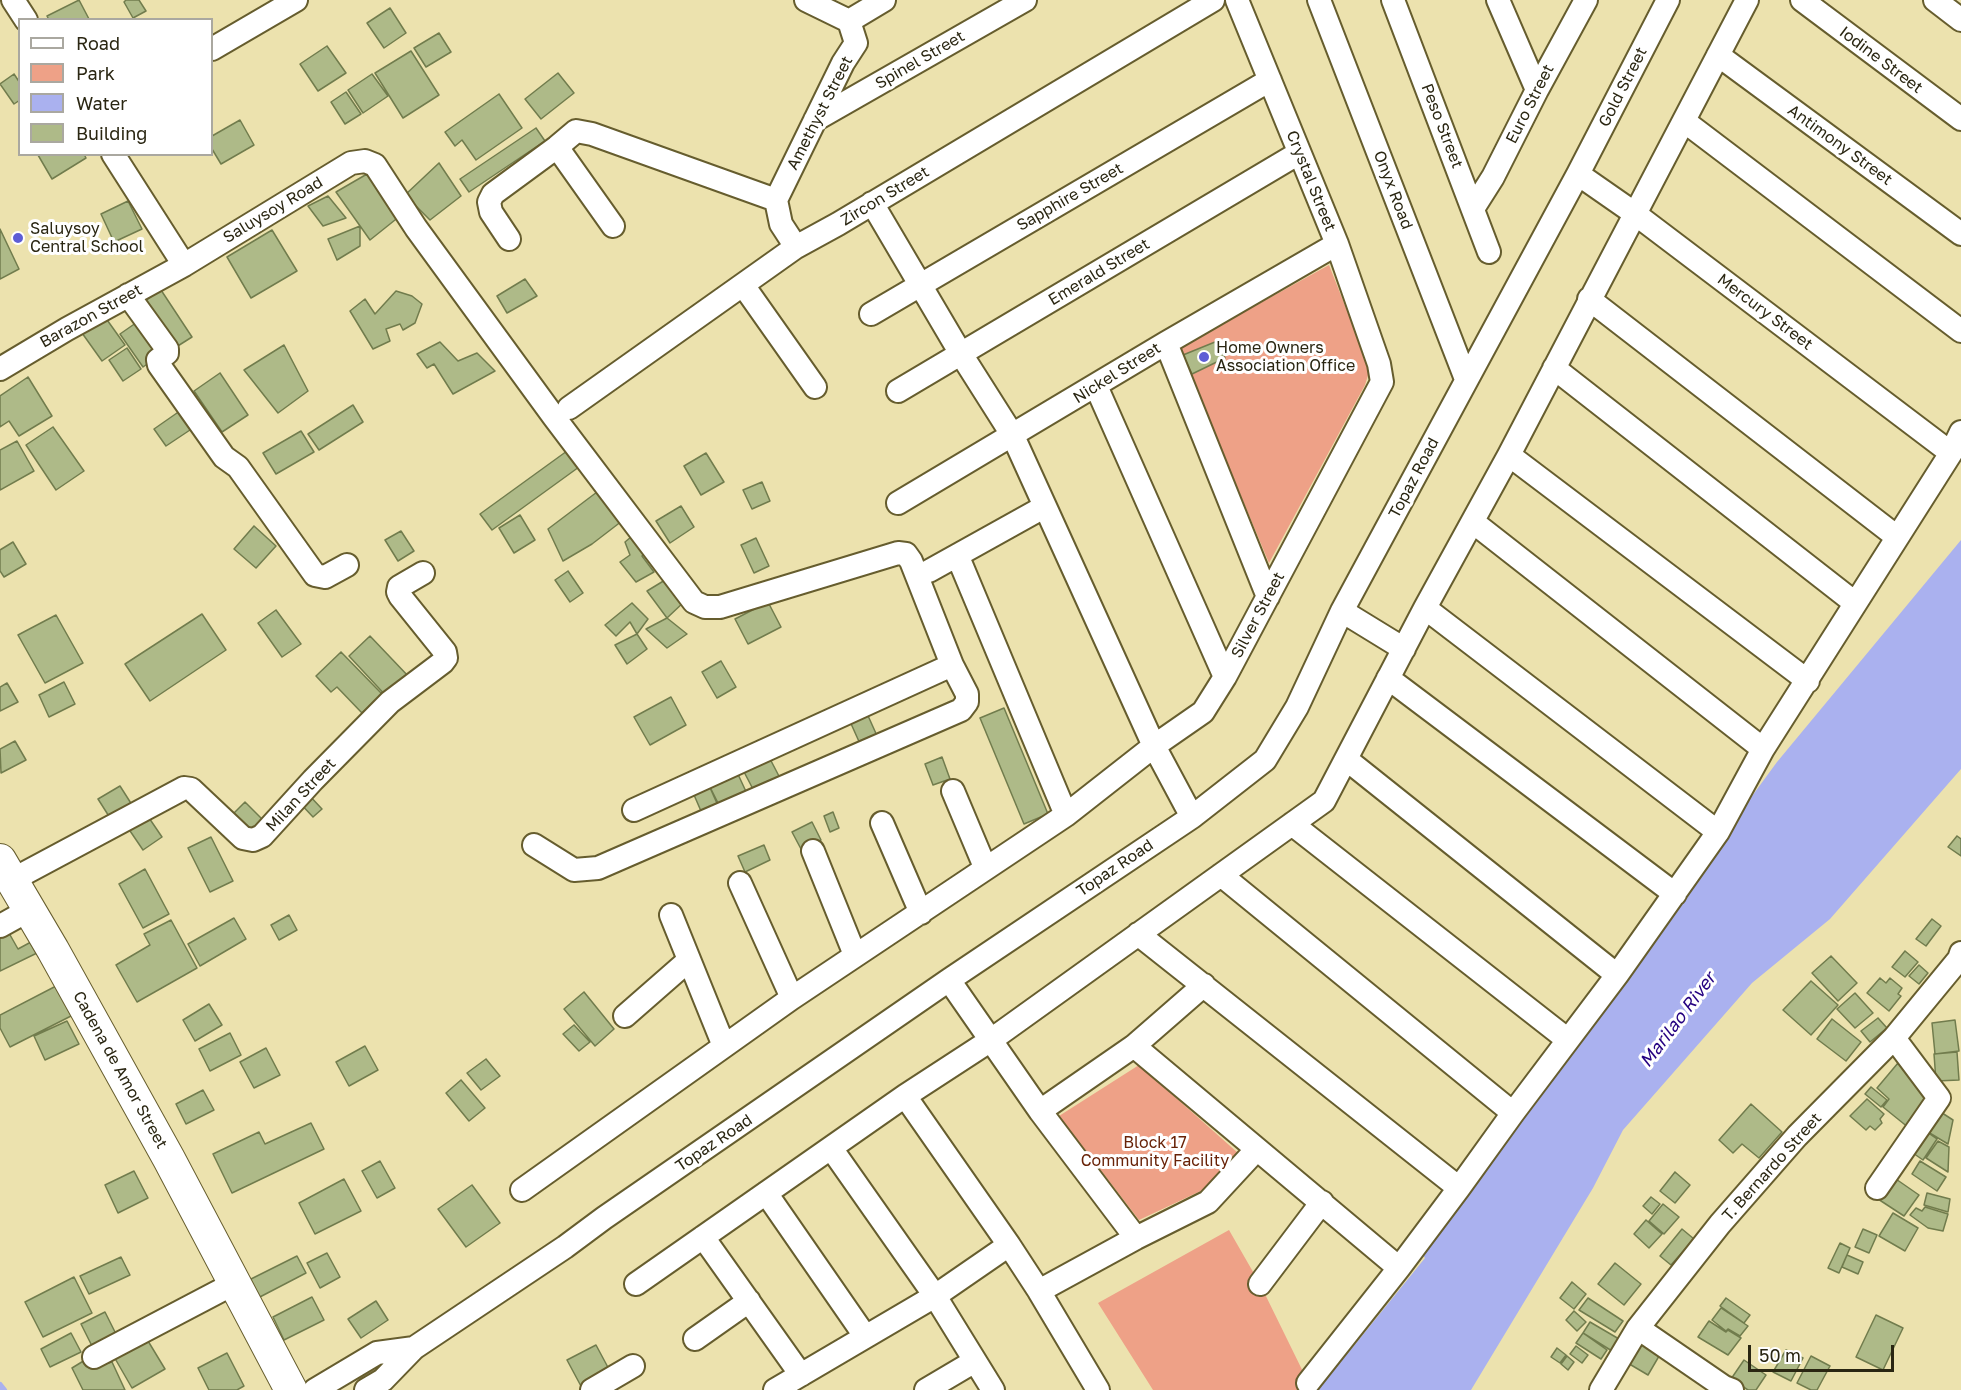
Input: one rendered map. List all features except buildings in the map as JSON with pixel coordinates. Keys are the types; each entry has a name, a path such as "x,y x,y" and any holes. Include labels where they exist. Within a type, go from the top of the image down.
{"main road":[{"name":"Cadena de Amor Street","path":"6,870 163,1149 291,1390"}],"street":[{"path":"13,0 25,18"},
{"path":"213,48 296,0"},
{"path":"806,0 849,21 884,0"},
{"name":"Spinel Street","path":"815,120 1025,0"},
{"name":"Zircon Street","path":"569,408 796,247 1213,0"},
{"name":"Crystal Street","path":"1237,0 1337,244 1379,364"},
{"name":"Onyx Road","path":"1319,0 1466,380"},
{"name":"Peso Street","path":"1393,0 1490,252"},
{"path":"1498,0 1537,90"},
{"name":"Gold Street","path":"1578,174 1668,0"},
{"path":"636,1284 905,1096 991,1040 1324,801 1425,608 1509,455 1747,0"},
{"name":"Iodine Street","path":"1802,0 1961,119"},
{"path":"1935,0 1961,20"},
{"name":"Euro Street","path":"1474,207 1493,177 1583,2"},
{"name":"Amethyst Street","path":"776,200 843,63 856,43 849,21"},
{"name":"Antimony Street","path":"1718,55 1961,234"},
{"name":"Sapphire Street","path":"871,314 1270,80"},
{"path":"1684,121 1961,331"},
{"path":"509,239 491,212 489,202 493,194 576,131 592,134 776,200 781,224 796,247"},
{"path":"557,147 613,226"},
{"name":"Emerald Street","path":"898,391 1299,153"},
{"path":"114,156 184,265"},
{"name":"Saluysoy Road","path":"184,265 351,163 365,161 375,165 416,228 694,602 705,607 720,607 898,553 906,554 911,561 952,665"},
{"name":"Topaz Road","path":"366,1390 383,1380 414,1348 565,1247 949,980 1192,817 1265,760 1297,707 1342,611 1578,174"},
{"name":"Mercury Street","path":"1578,174 1634,213 1951,453"},
{"path":"872,203 961,354 1013,436 1154,746 1192,817"},
{"name":"Nickel Street","path":"898,504 1166,343 1337,244"},
{"name":"Barazon Street","path":"0,369 184,265"},
{"path":"743,285 815,387"},
{"path":"128,295 167,349 167,353 158,360 159,365 224,457 238,467 315,575 325,578 347,565"},
{"path":"1589,299 1897,537"},
{"path":"1166,343 1268,597"},
{"name":"Silver Street","path":"522,1190 792,998 1066,815 1154,746 1203,712 1225,677 1382,382 1379,364"},
{"path":"1554,368 1855,603"},
{"path":"1096,386 1225,677"},
{"path":"1308,1383 1459,1188 1617,975 1718,832 1763,749 1951,453 1961,432"},
{"path":"1509,455 1808,681"},
{"path":"929,571 1044,507"},
{"path":"1473,522 1763,749"},
{"path":"958,556 1066,815"},
{"name":"Milan Street","path":"6,870 184,788 191,789 243,838 253,840 262,836 390,702 446,658 445,651 398,592 399,587 423,573"},
{"path":"1425,608 1718,832"},
{"path":"1342,611 1404,649"},
{"path":"534,845 574,870 598,868 961,710 967,702 967,694 952,665 634,810"},
{"path":"1388,678 1675,894"},
{"path":"1346,759 1617,975"},
{"path":"953,791 985,867"},
{"path":"882,823 921,913"},
{"path":"1292,824 1568,1040"},
{"path":"813,851 855,955"},
{"path":"1221,875 1513,1113"},
{"path":"740,883 792,998"},
{"path":"0,926 29,910"},
{"path":"671,915 724,1046"},
{"path":"1138,934 1459,1188"},
{"name":"T. Bernardo Street","path":"1601,1390 1638,1328 1720,1224 1797,1136 1893,1038 1960,957"},
{"path":"625,1016 689,960"},
{"path":"949,980 1040,1111 1136,1238"},
{"path":"1040,1111 1134,1046 1204,985"},
{"path":"1877,1188 1939,1098 1893,1038"},
{"path":"1134,1046 1399,1268"},
{"path":"905,1096 1040,1291 1098,1390"},
{"path":"831,1148 934,1296 993,1390"},
{"path":"1040,1291 1136,1238 1208,1202 1257,1149"},
{"path":"766,1193 865,1336"},
{"path":"1260,1284 1322,1202"},
{"path":"703,1237 801,1375"},
{"path":"775,1390 934,1296 1009,1245"},
{"path":"94,1358 233,1284"},
{"path":"695,1339 748,1301"},
{"path":"1638,1328 1724,1387 1732,1390"},
{"name":"Topaz Road","path":"315,1390 377,1353 414,1348"},
{"path":"926,1390 975,1361"},
{"path":"592,1390 633,1366"}],"green space":[{"path":"1329,265 1370,369 1365,385 1269,563 1179,348"},
{"name":"Block 17 Community Facility","path":"1139,1065 1238,1153 1203,1190 1139,1220 1059,1116"},
{"path":"1229,1230 1260,1284 1312,1390 1153,1390 1098,1303"}],"water":[{"name":"Marilao River","path":"1961,540 1961,769 1830,919 1752,983 1623,1130 1593,1188 1471,1390 1318,1390 1425,1258 1419,1250 1777,762"}],"waterway":[{"path":"0,1385 4,1390"}],"place":[{"name":"Saluysoy Central School","path":"18,238"},
{"name":"Home Owners Association Office","path":"1204,357"}]}
